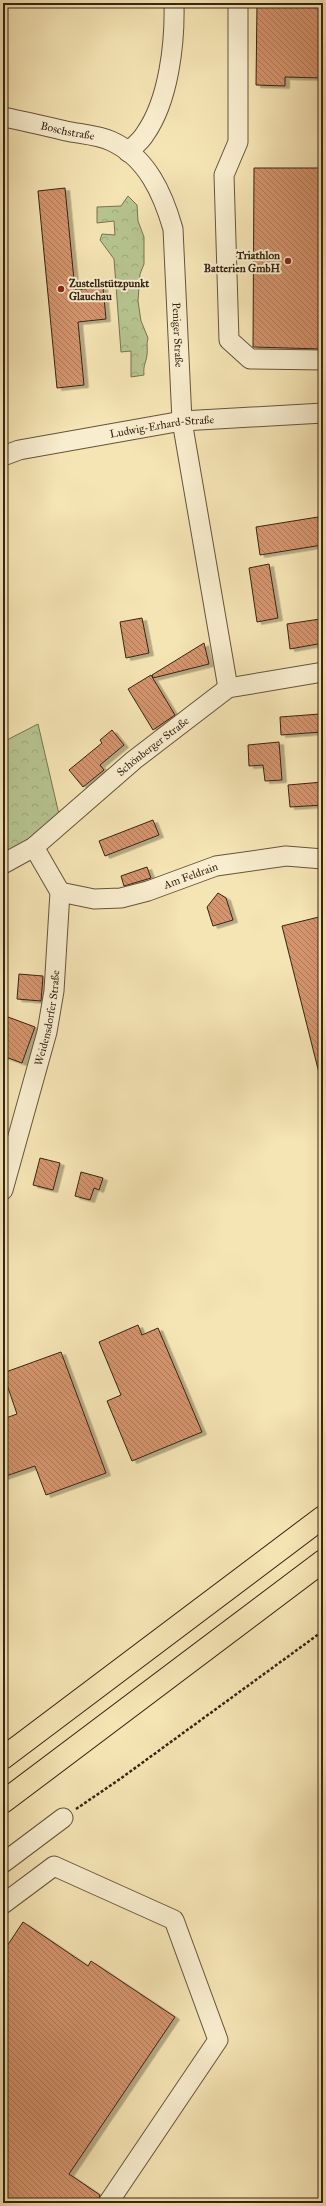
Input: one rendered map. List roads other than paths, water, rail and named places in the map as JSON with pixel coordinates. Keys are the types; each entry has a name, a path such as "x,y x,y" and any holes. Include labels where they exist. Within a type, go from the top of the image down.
{"highway":[{"path":"3,1758 323,1516"},
{"path":"3,1802 323,1561"}],"street":[{"path":"128,152 146,134 167,84 173,44 174,3"},
{"path":"238,3 238,142 224,175 229,340 250,359 323,360"},
{"name":"Boschstraße","path":"3,117 111,141 128,152"},
{"name":"Peniger Straße","path":"128,152 139,162 157,185 165,201 173,229 182,421 228,688"},
{"name":"Ludwig-Erhard-Straße","path":"3,456 35,447 182,421 323,413"},
{"name":"Schönberger Straße","path":"3,864 34,847 134,760 228,688 323,672"},
{"path":"34,847 60,892"},
{"name":"Am Feldrain","path":"60,892 94,899 121,898 148,891 216,866 286,856 323,860"},
{"name":"Weidensdorfer Straße","path":"3,1190 47,1032 54,991 60,892"},
{"path":"3,1863 63,1818"},
{"path":"3,1904 54,1866 174,1920 218,2040 108,2203"}],"place":[{"name":"Triathlon Batterien GmbH","path":"288,261"},
{"name":"Zustellstützpunkt Glauchau","path":"61,289"}]}
